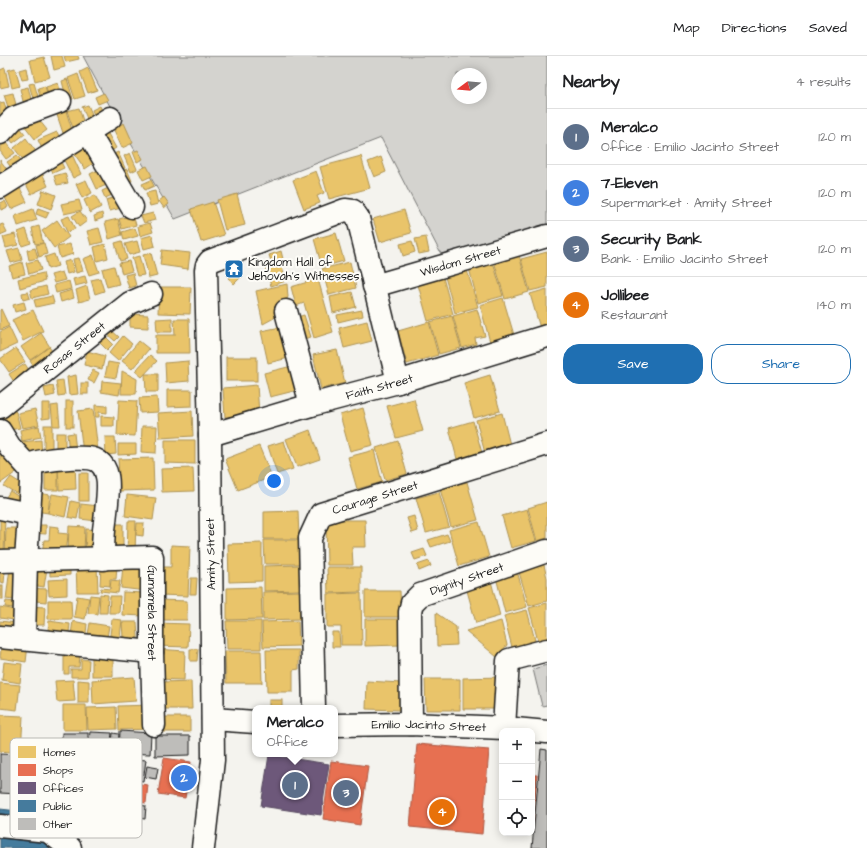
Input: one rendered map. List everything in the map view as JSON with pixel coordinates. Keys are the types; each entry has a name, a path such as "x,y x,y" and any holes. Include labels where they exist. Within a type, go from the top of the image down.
{"street":[{"path":"0,133 14,118 60,101"},
{"path":"0,187 110,118"},
{"path":"88,132 132,207"},
{"name":"Amity Street","path":"203,848 213,760 207,265 210,261 345,210 353,211 358,218 374,286"},
{"name":"Wisdom Street","path":"374,286 547,236"},
{"path":"374,286 398,382"},
{"name":"Rosas Street","path":"0,407 130,303 151,294"},
{"path":"286,311 311,405"},
{"name":"Faith Street","path":"210,435 311,405 398,382 547,336"},
{"path":"0,432 10,447 27,464 32,475 26,561 24,639"},
{"name":"Courage Street","path":"314,705 310,538 321,514 547,444"},
{"path":"27,464 47,459 83,457 99,462 104,468 108,485 104,525 103,559"},
{"path":"0,508 29,514"},
{"name":"Dignity Street","path":"411,724 410,612 412,603 420,595 547,551"},
{"name":"Gumamela Street","path":"0,561 152,557 154,725"},
{"path":"0,637 152,652"},
{"path":"504,728 508,661 547,650"},
{"path":"213,719 252,722"},
{"name":"Emilio Jacinto Street","path":"338,725 411,724 504,728"},
{"name":"Emilio Jacinto Street","path":"535,731 547,732"},
{"path":"0,826 10,827"},
{"path":"57,838 70,848"}],"shaded area":[{"path":"83,56 547,56 547,227 441,254 381,138 175,219 119,123"},
{"path":"547,665 547,705 542,706 533,669"}],"building: Homes":[{"path":"51,56 62,56 65,67 54,70"},
{"path":"64,56 78,56 79,59 66,62"},
{"path":"44,57 50,77 35,81 30,60"},
{"path":"5,68 9,86 0,88 0,70"},
{"path":"15,68 20,86 12,88 8,70"},
{"path":"26,68 28,79 22,80 19,70"},
{"path":"88,68 97,90 88,93 80,72"},
{"path":"78,74 85,96 75,99 68,78"},
{"path":"67,79 73,99 67,101 62,81"},
{"path":"34,83 39,100 34,102 29,84"},
{"path":"58,83 62,97 50,101 46,87"},
{"path":"45,86 49,100 41,102 38,88"},
{"path":"28,87 32,103 24,105 20,89"},
{"path":"13,93 16,105 8,107 4,95"},
{"path":"104,93 108,100 98,104 95,97"},
{"path":"4,102 8,117 1,119 0,103"},
{"path":"88,105 95,121 89,123 82,107"},
{"path":"100,106 106,119 98,123 92,110"},
{"path":"79,108 85,127 74,131 67,111"},
{"path":"66,111 72,130 63,133 57,115"},
{"path":"36,116 47,130 35,139 24,125"},
{"path":"124,123 133,143 122,148 113,128"},
{"path":"19,126 25,134 13,143 7,135"},
{"path":"57,132 62,142 43,151 38,140"},
{"path":"107,132 116,148 108,153 98,137"},
{"path":"26,138 37,153 25,162 14,148"},
{"path":"6,142 15,153 6,159 0,151 0,146"},
{"path":"86,143 98,160 85,169 73,152"},
{"path":"69,148 81,174 73,178 60,152"},
{"path":"138,150 143,159 137,162 133,152"},
{"path":"118,152 125,168 117,171 110,156"},
{"path":"130,153 137,169 131,172 124,156"},
{"path":"17,155 23,163 13,170 7,162"},
{"path":"361,156 370,188 329,199 320,167"},
{"path":"381,157 386,172 374,177 368,162"},
{"path":"59,158 64,168 53,173 49,163"},
{"path":"0,160 9,172 0,178"},
{"path":"39,166 48,186 31,194 21,174"},
{"path":"147,166 152,176 143,180 138,170"},
{"path":"102,168 109,184 97,189 90,174"},
{"path":"127,169 132,181 123,185 118,173"},
{"path":"316,171 324,193 317,196 320,203 304,209 293,180"},
{"path":"65,173 68,183 57,185 54,176"},
{"path":"86,180 92,193 82,198 76,184"},
{"path":"151,180 154,186 145,190 142,184"},
{"path":"18,184 27,202 11,209 2,192"},
{"path":"117,184 120,192 105,198 102,191"},
{"path":"43,190 56,195 51,209 38,204"},
{"path":"155,191 158,204 150,206 146,193"},
{"path":"237,194 245,225 225,230 217,200"},
{"path":"95,195 101,207 90,213 84,200"},
{"path":"123,195 126,207 109,211 106,200"},
{"path":"164,197 169,204 164,208 159,201"},
{"path":"79,200 82,210 64,214 61,204"},
{"path":"5,201 8,207 1,210 0,203"},
{"path":"213,202 224,235 201,242 191,209"},
{"path":"38,208 49,212 46,218 36,214"},
{"path":"33,209 37,220 18,226 15,216"},
{"path":"404,210 411,233 380,242 373,219"},
{"path":"80,211 87,221 79,227 72,216"},
{"path":"102,213 103,218 95,221 94,216"},
{"path":"153,213 155,220 144,223 141,216"},
{"path":"133,215 136,225 122,229 119,219"},
{"path":"69,216 75,229 67,232 61,219"},
{"path":"118,219 122,235 109,239 105,222"},
{"path":"57,220 69,237 54,248 42,231"},
{"path":"150,223 153,232 140,236 138,226"},
{"path":"3,224 7,232 0,235 0,225"},
{"path":"39,226 43,243 35,244 32,228"},
{"path":"99,228 103,242 91,245 87,231"},
{"path":"135,228 138,236 124,240 122,232"},
{"path":"26,229 31,243 22,246 18,232"},
{"path":"336,233 344,261 322,267 314,239"},
{"path":"15,234 18,245 6,248 3,237"},
{"path":"152,235 155,246 144,249 141,238"},
{"path":"426,237 429,252 419,254 415,239"},
{"path":"122,241 127,259 120,261 115,243"},
{"path":"137,241 140,252 129,255 125,244"},
{"path":"412,241 415,252 403,256 400,244"},
{"path":"44,243 47,254 39,257 36,245"},
{"path":"70,244 73,254 60,258 57,247"},
{"path":"105,244 108,258 97,261 94,247"},
{"path":"19,248 22,260 11,263 7,251"},
{"path":"35,248 38,258 29,260 27,250"},
{"path":"162,250 190,253 188,269 160,265"},
{"path":"281,251 284,263 281,264 286,281 271,286 264,263 271,261 269,255"},
{"path":"547,252 547,287 530,291 521,259"},
{"path":"151,253 157,276 149,278 143,255"},
{"path":"54,254 58,266 48,269 45,257"},
{"path":"93,255 99,272 89,275 83,259"},
{"path":"519,255 529,292 505,299 494,261"},
{"path":"139,256 144,275 137,276 132,258"},
{"path":"79,258 83,271 76,273 73,259"},
{"path":"38,260 41,270 29,274 26,263"},
{"path":"71,260 74,272 67,274 64,262"},
{"path":"129,261 132,271 122,274 119,263"},
{"path":"22,262 25,274 12,277 9,266"},
{"path":"350,262 356,288 329,295 322,269"},
{"path":"493,262 503,296 478,303 469,268"},
{"path":"114,266 119,284 107,287 102,269"},
{"path":"466,267 478,307 455,313 444,273"},
{"path":"238,270 243,275 234,284 229,278"},
{"path":"62,272 65,280 54,283 51,275"},
{"path":"43,273 45,281 20,288 18,279"},
{"path":"133,273 136,286 129,288 125,275"},
{"path":"442,274 453,314 428,321 417,281"},
{"path":"85,276 87,283 75,286 73,279"},
{"path":"100,278 104,291 95,294 91,280"},
{"path":"318,279 333,332 314,338 304,303 296,306 291,287"},
{"path":"69,281 71,289 56,293 54,285"},
{"path":"287,284 288,297 283,307 274,318 263,324 256,291"},
{"path":"46,286 48,294 32,298 30,290"},
{"path":"87,286 90,299 79,302 76,290"},
{"path":"159,287 191,287 190,314 158,313"},
{"path":"547,289 547,326 540,328 530,294"},
{"path":"72,290 74,298 61,302 59,294"},
{"path":"28,292 30,298 23,300 22,293"},
{"path":"352,292 356,307 333,313 330,297"},
{"path":"52,296 54,303 36,307 34,300"},
{"path":"503,298 514,335 490,342 480,305"},
{"path":"24,302 26,309 15,312 13,305"},
{"path":"1,309 9,326 0,330 0,310"},
{"path":"477,309 485,336 475,338 476,344 462,348 453,316"},
{"path":"33,310 43,331 23,341 12,320"},
{"path":"362,310 363,316 338,322 337,315"},
{"path":"130,314 148,315 148,328 130,327"},
{"path":"304,315 311,337 303,339 297,317"},
{"path":"452,316 461,348 439,354 430,322"},
{"path":"172,318 172,332 157,332 156,319"},
{"path":"174,319 189,319 190,353 156,353 156,335 175,335"},
{"path":"367,321 372,341 344,348 339,328"},
{"path":"429,322 438,355 407,364 398,331"},
{"path":"286,326 293,357 268,363 261,331"},
{"path":"9,327 17,344 0,352 0,332"},
{"path":"110,329 119,337 115,341 106,333"},
{"path":"41,333 50,347 30,360 21,347"},
{"path":"105,336 113,344 107,350 99,342"},
{"path":"123,336 132,344 118,361 109,353"},
{"path":"139,341 149,349 132,369 122,361"},
{"path":"49,347 59,360 39,374 30,361"},
{"path":"16,348 25,362 9,372 0,359"},
{"path":"337,350 345,383 321,389 313,355"},
{"path":"87,351 105,356 102,369 84,365"},
{"path":"150,355 157,361 142,377 135,371"},
{"path":"226,357 257,357 257,381 226,381"},
{"path":"188,361 189,381 166,383 165,363"},
{"path":"108,362 119,364 116,378 105,376"},
{"path":"25,364 34,378 18,388 9,374"},
{"path":"292,366 298,390 270,397 264,373"},
{"path":"93,370 99,373 94,383 88,380"},
{"path":"122,371 137,379 136,394 121,394"},
{"path":"145,374 158,374 158,392 146,392"},
{"path":"76,375 78,394 69,395 67,377"},
{"path":"490,375 500,411 474,418 464,383"},
{"path":"63,380 65,395 58,396 56,381"},
{"path":"102,381 121,383 119,395 101,392"},
{"path":"81,383 88,383 88,394 81,394"},
{"path":"257,385 259,414 225,417 223,388"},
{"path":"53,386 55,395 46,397 44,388"},
{"path":"167,390 192,390 192,406 167,407"},
{"path":"157,397 158,412 140,413 139,398"},
{"path":"414,399 423,431 396,438 387,406"},
{"path":"119,400 137,401 135,436 117,435"},
{"path":"66,401 73,401 73,427 66,427"},
{"path":"42,403 50,403 50,418 42,419"},
{"path":"58,405 60,426 53,426 51,406"},
{"path":"95,405 107,406 107,413 99,412 99,417 95,417"},
{"path":"11,407 16,412 20,428 4,431 0,426 0,418"},
{"path":"363,408 373,445 350,451 340,415"},
{"path":"35,409 39,425 22,428 18,413"},
{"path":"93,409 98,451 83,453 78,411"},
{"path":"192,411 193,436 160,438 158,413"},
{"path":"502,413 510,445 485,453 476,420"},
{"path":"101,416 114,417 114,426 101,426"},
{"path":"473,421 482,453 457,459 449,428"},
{"path":"44,425 52,425 52,454 44,454"},
{"path":"39,426 41,437 22,441 20,430"},
{"path":"142,426 157,426 156,453 141,452"},
{"path":"310,430 320,459 297,467 286,439"},
{"path":"56,433 65,433 65,451 56,451"},
{"path":"74,433 76,451 69,452 67,434"},
{"path":"105,437 115,437 116,454 106,455"},
{"path":"41,440 42,457 22,459 10,443"},
{"path":"165,440 195,440 195,464 165,463"},
{"path":"284,441 293,469 277,474 268,446"},
{"path":"398,441 407,474 385,480 376,448"},
{"path":"118,444 136,444 136,454 118,455"},
{"path":"259,446 272,477 238,490 225,459"},
{"path":"4,450 19,470 1,483 0,453"},
{"path":"374,450 382,482 357,489 348,457"},
{"path":"153,458 154,490 120,491 118,459"},
{"path":"45,459 58,460 58,490 45,490"},
{"path":"58,462 75,462 76,489 59,490"},
{"path":"193,468 194,491 162,492 161,469"},
{"path":"79,473 88,473 88,501 79,501"},
{"path":"11,477 25,486 19,495 4,486"},
{"path":"467,482 478,520 451,527 440,489"},
{"path":"10,491 25,501 19,510 4,500"},
{"path":"33,492 50,495 48,513 30,510"},
{"path":"439,492 449,527 426,533 416,498"},
{"path":"52,494 69,497 65,517 48,513"},
{"path":"127,495 156,498 153,520 125,516"},
{"path":"71,501 80,503 77,519 68,517"},
{"path":"547,502 547,538 537,541 528,508"},
{"path":"81,504 99,506 97,521 80,519"},
{"path":"527,509 536,541 511,548 502,516"},
{"path":"298,511 299,539 264,539 264,512"},
{"path":"0,514 5,514 4,556 0,556"},
{"path":"414,516 418,531 412,533 407,518"},
{"path":"326,520 365,520 366,547 352,547 353,565 327,565"},
{"path":"128,521 136,521 135,555 127,555"},
{"path":"479,522 489,557 459,566 449,530"},
{"path":"137,523 144,523 143,536 136,535"},
{"path":"107,524 123,524 123,554 107,553"},
{"path":"33,525 46,525 46,534 32,533"},
{"path":"50,526 59,527 58,533 68,534 66,556 42,553 44,540 49,540"},
{"path":"69,526 85,527 84,552 68,551"},
{"path":"6,528 23,528 22,555 5,555"},
{"path":"86,529 102,530 102,555 85,554"},
{"path":"447,534 450,541 431,547 428,540"},
{"path":"264,540 299,540 299,564 265,564"},
{"path":"262,543 262,581 229,582 228,544"},
{"path":"171,545 190,546 188,596 158,595 159,567 171,567"},
{"path":"424,549 427,556 415,560 412,553"},
{"path":"429,561 431,566 419,571 417,565"},
{"path":"123,564 148,566 146,591 121,588"},
{"path":"28,565 47,568 44,587 25,584"},
{"path":"70,565 70,575 50,576 50,566"},
{"path":"76,565 97,566 98,592 77,592"},
{"path":"101,565 117,566 116,579 110,579 110,586 100,585"},
{"path":"299,565 300,590 264,591 264,566"},
{"path":"544,565 547,578 547,601 529,606 519,572"},
{"path":"327,567 361,567 361,592 328,593"},
{"path":"10,568 24,569 21,601 6,599"},
{"path":"0,570 5,571 4,583 0,582"},
{"path":"517,571 527,607 505,613 496,577"},
{"path":"191,578 197,578 196,594 190,594"},
{"path":"67,579 67,595 49,596 48,580"},
{"path":"111,580 120,581 118,593 100,591 101,588 110,589"},
{"path":"491,581 500,616 476,623 466,587"},
{"path":"0,585 3,585 3,599 0,599"},
{"path":"261,587 262,619 227,620 227,588"},
{"path":"26,588 47,589 46,602 25,600"},
{"path":"300,591 300,619 263,620 263,592"},
{"path":"365,591 400,591 401,617 365,617"},
{"path":"123,592 144,593 143,616 122,615"},
{"path":"361,593 362,645 341,645 341,627 327,627 327,594"},
{"path":"100,594 108,595 107,613 99,613"},
{"path":"90,595 99,596 97,614 88,613"},
{"path":"77,596 89,598 85,619 74,617"},
{"path":"110,596 120,596 119,613 109,613"},
{"path":"48,600 71,600 72,619 48,619"},
{"path":"159,600 187,601 187,620 159,620"},
{"path":"6,601 23,603 22,609 5,607"},
{"path":"547,603 547,639 538,641 529,608"},
{"path":"29,606 45,607 44,625 28,625"},
{"path":"0,607 22,611 21,621 0,618"},
{"path":"527,610 536,644 513,651 504,616"},
{"path":"436,613 456,627 457,645 437,646"},
{"path":"112,619 122,620 119,645 109,643"},
{"path":"365,619 400,619 400,645 365,646"},
{"path":"0,621 25,624 0,633"},
{"path":"49,621 70,624 68,641 47,638"},
{"path":"73,621 87,624 85,643 70,641"},
{"path":"226,621 261,621 261,649 227,649"},
{"path":"298,621 299,646 263,647 262,622"},
{"path":"501,621 507,645 497,657 466,631"},
{"path":"122,622 137,622 138,638 123,638"},
{"path":"90,623 109,626 106,643 87,640"},
{"path":"157,623 189,624 188,647 156,646"},
{"path":"332,632 339,632 340,647 332,647"},
{"path":"2,641 28,645 26,662 0,658"},
{"path":"156,649 185,651 184,680 155,679"},
{"path":"190,649 198,649 197,661 190,661"},
{"path":"266,650 299,650 299,669 293,670 293,692 267,692"},
{"path":"225,651 261,651 262,683 226,683"},
{"path":"92,652 113,652 113,676 92,676"},
{"path":"64,654 80,654 79,667 69,667 69,674 64,674"},
{"path":"81,659 89,660 88,677 71,677 71,669 81,669"},
{"path":"4,662 22,664 20,683 2,680"},
{"path":"134,677 136,701 93,704 92,680"},
{"path":"501,677 502,709 463,709 463,678"},
{"path":"425,679 460,679 460,710 426,710"},
{"path":"73,680 75,701 57,702 55,681"},
{"path":"78,680 89,681 89,703 78,703"},
{"path":"191,681 192,709 163,709 162,682"},
{"path":"367,681 401,683 400,710 366,709"},
{"path":"0,683 20,685 17,710 0,708"},
{"path":"269,700 282,700 282,705 269,705"},
{"path":"63,705 86,705 87,730 63,730"},
{"path":"153,705 154,729 119,730 118,706"},
{"path":"116,707 117,729 88,730 87,708"},
{"path":"0,715 23,716 22,738 10,738 10,752 0,751"},
{"path":"162,717 190,717 190,732 162,732"}],"building: Shops":[{"path":"417,744 489,750 482,834 410,827"},
{"path":"164,758 191,762 185,798 158,794"},
{"path":"331,761 368,766 360,825 323,819"},
{"path":"535,775 537,775 535,797"},
{"path":"142,784 148,785 146,803 142,803"}],"building: Offices":[{"path":"269,757 282,757 329,764 321,815 261,806"}],"building: Public":[{"path":"0,809 10,810 10,838 62,838 61,848 0,848"}],"building: Other":[{"path":"120,731 151,733 150,754 142,754 142,738 120,738"},
{"path":"90,732 112,733 112,738 89,738"},
{"path":"62,733 88,733 88,738 62,738"},
{"path":"113,733 119,734 119,738 113,738"},
{"path":"155,736 190,736 190,755 155,756"},
{"path":"541,749 547,750 547,848 532,848 533,836 535,836 535,815"},
{"path":"0,754 10,754 10,794 0,793"},
{"path":"142,760 146,760 142,781"},
{"path":"147,766 158,768 156,779 145,777"},
{"path":"142,806 146,806 145,819 142,819"}],"place":[{"name":"Kingdom Hall of Jehovah's Witnesses","path":"234,269"},
{"name":"7-Eleven","path":"184,778"},
{"name":"Meralco","path":"295,785"},
{"name":"Security Bank","path":"346,793"},
{"name":"Jollibee","path":"442,812"}]}
